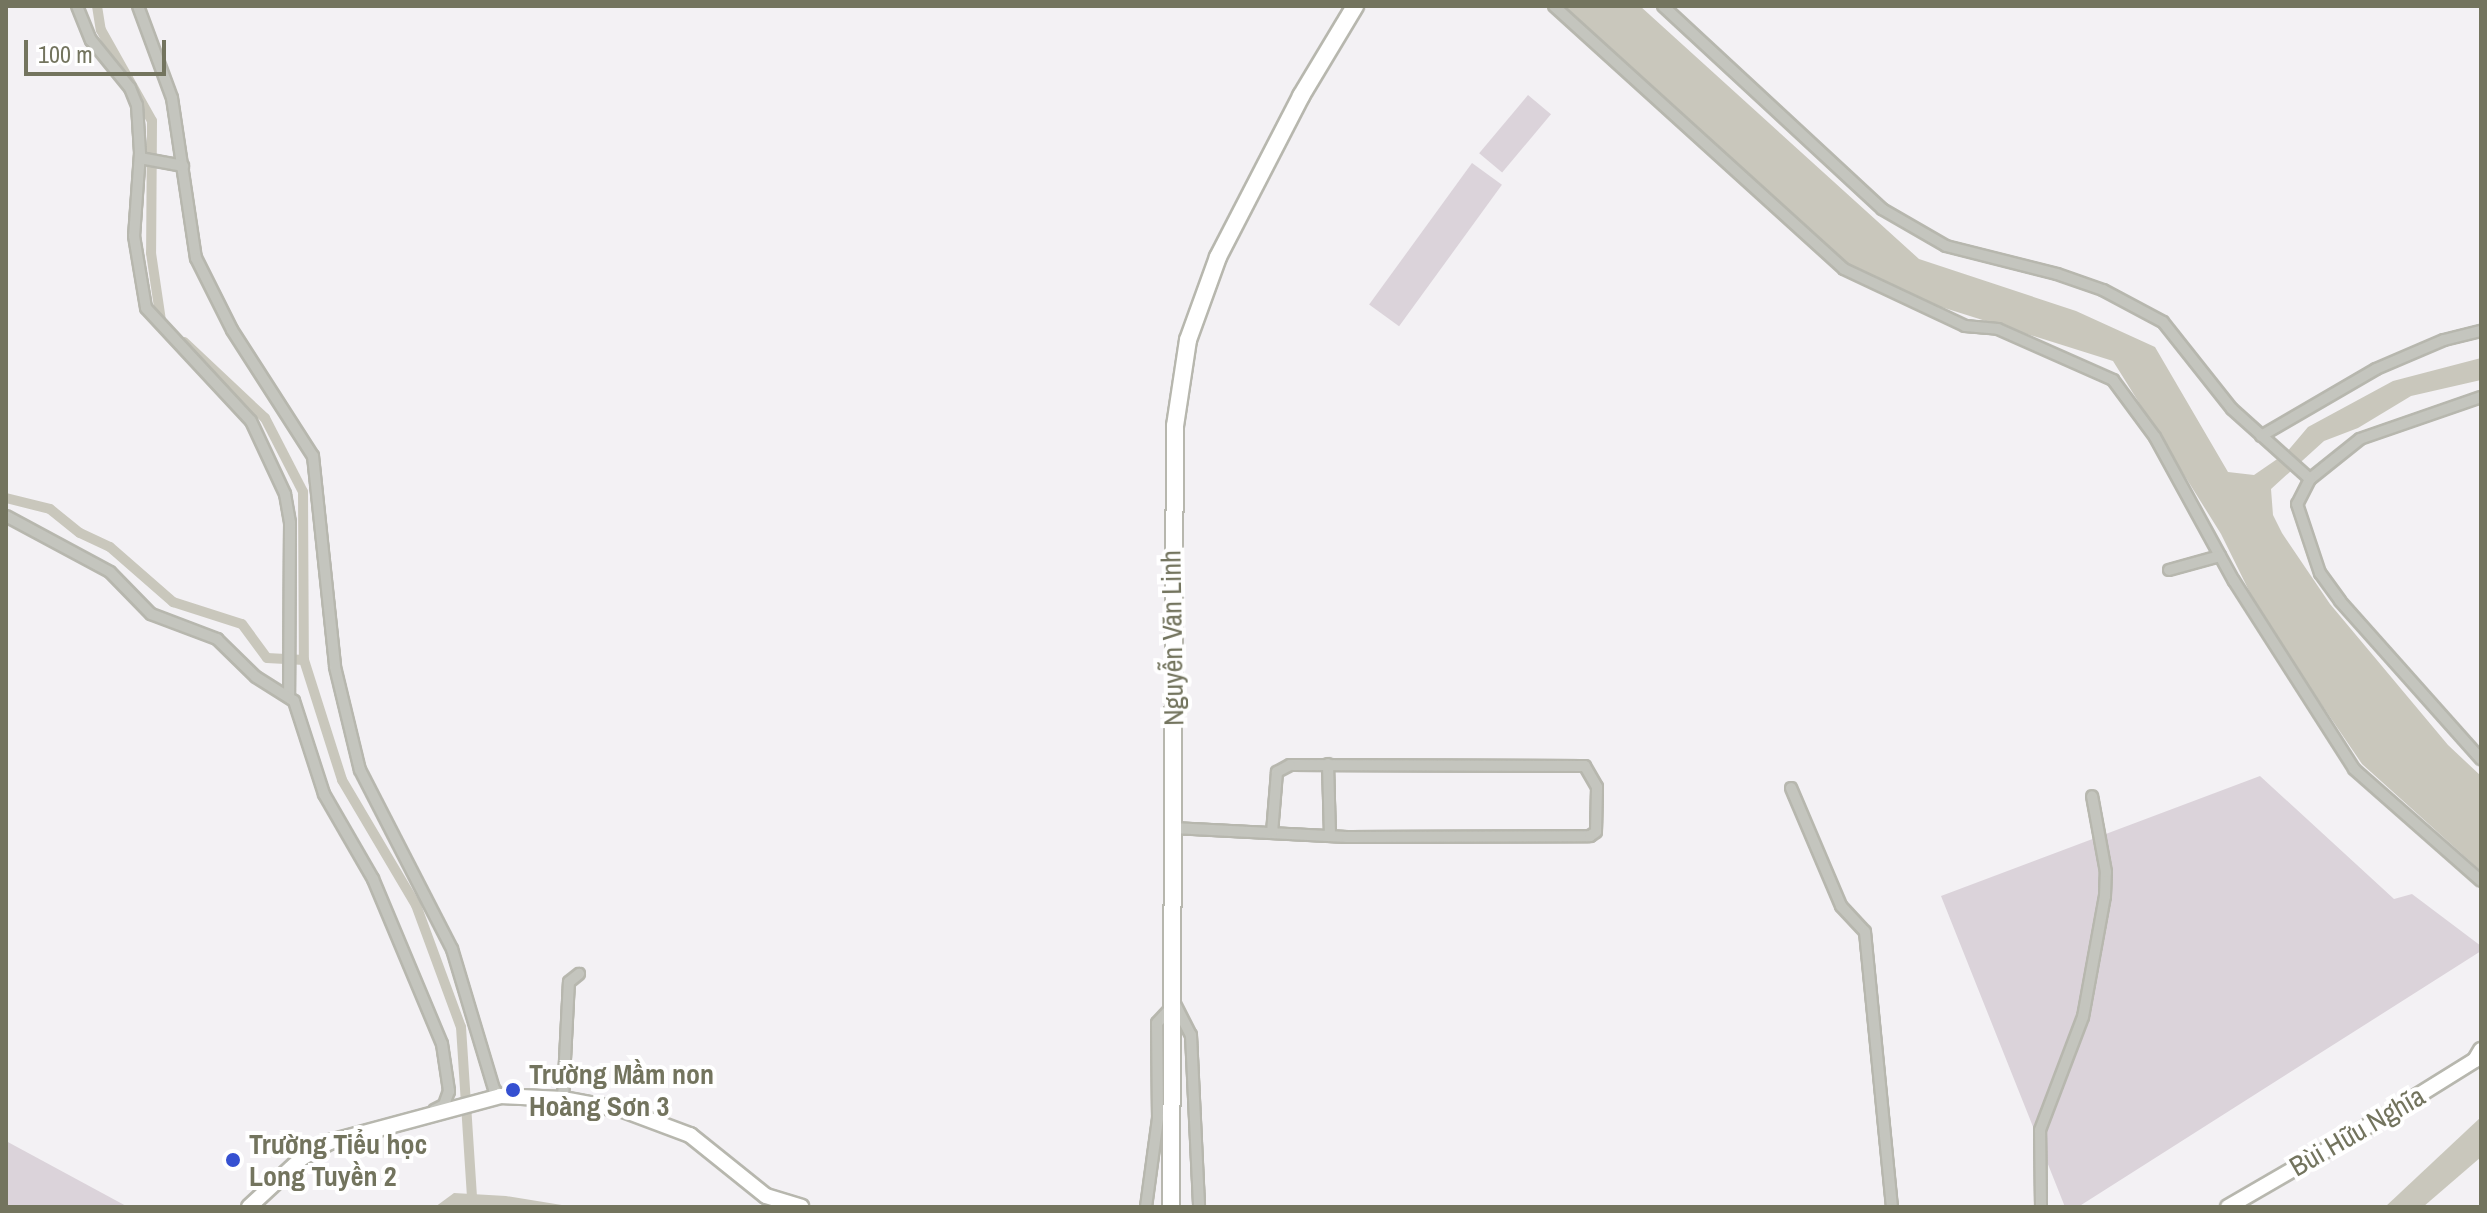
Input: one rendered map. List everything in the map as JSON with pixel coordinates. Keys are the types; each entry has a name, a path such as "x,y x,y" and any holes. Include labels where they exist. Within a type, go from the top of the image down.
{"highway":[{"name":"Nguyễn Văn Linh","path":"1171,1207 1175,1004 1170,543 1175,426 1188,340 1218,257 1301,96 1355,6"}],"main road":[{"name":"Bùi Hữu Nghĩa","path":"2228,1207 2390,1113 2475,1060 2481,1050"},
{"path":"249,1207 302,1158 330,1142 432,1110 495,1097 563,1099 623,1110 690,1135 766,1196 801,1207"}],"street":[{"path":"77,6 91,40 136,98 145,159 134,236 146,308 251,421 285,494 290,523 286,657 289,697 301,716 324,794 373,879 442,1044 449,1091 444,1105 432,1110"},
{"path":"138,6 172,98 188,228 201,270 246,353 313,456 335,667 355,755 452,949 495,1097"},
{"path":"1554,6 1844,269 1965,326 1998,329 2113,380 2155,437 2220,556 2354,769 2481,881"},
{"path":"1663,6 1882,209 1946,246 2047,271 2144,311 2182,342 2220,396 2310,479"},
{"path":"145,159 178,166"},
{"path":"2265,439 2376,369 2481,331"},
{"path":"2481,397 2360,439 2310,479 2297,504 2320,573 2361,628 2481,759"},
{"path":"6,516 110,572 151,614 217,639 256,677 289,697"},
{"path":"2169,570 2220,556"},
{"path":"1328,764 1330,836"},
{"path":"1173,828 1330,836 1590,836 1596,832 1597,787 1585,766 1290,765 1277,772 1272,833"},
{"path":"1791,788 1841,906 1865,932 1892,1207"},
{"path":"2041,1207 2040,1130 2083,1017 2105,896 2092,796"},
{"path":"563,1099 569,982 579,974"},
{"path":"1146,1207 1158,1118 1157,1023 1175,1004 1192,1043 1199,1207"}],"shaded area":[{"path":"1563,6 1640,6 1919,259 2076,311 2155,347 2228,472 2254,475 2286,453 2308,427 2393,381 2481,358 2481,380 2411,396 2358,428 2324,441 2271,489 2273,515 2282,533 2330,604 2448,745 2481,776 2481,871 2362,764 2261,615 2221,534 2113,361 1897,293 1843,260"},
{"path":"1528,95 1551,114 1502,173 1479,153"},
{"path":"1472,163 1502,185 1399,326 1369,305"},
{"path":"2260,776 2394,899 2412,894 2481,946 2481,951 2078,1207 2065,1207 1941,896"},
{"path":"2481,1117 2481,1157 2423,1207 2385,1207"},
{"path":"6,1141 128,1207 6,1207"},
{"path":"454,1193 506,1196 574,1207 435,1207"}],"waterway":[{"path":"97,6 101,30 152,121 151,253 161,321 166,326"},
{"path":"184,342 265,418 303,492 304,660 342,780 416,905 461,1027 472,1197"},
{"path":"6,498 50,509 80,533 110,547 173,602 242,624 267,658 304,660"}],"place":[{"name":"Trường Mầm non Hoàng Sơn 3","path":"513,1090"},
{"name":"Trường Tiểu học Long Tuyền 2","path":"233,1160"}]}
